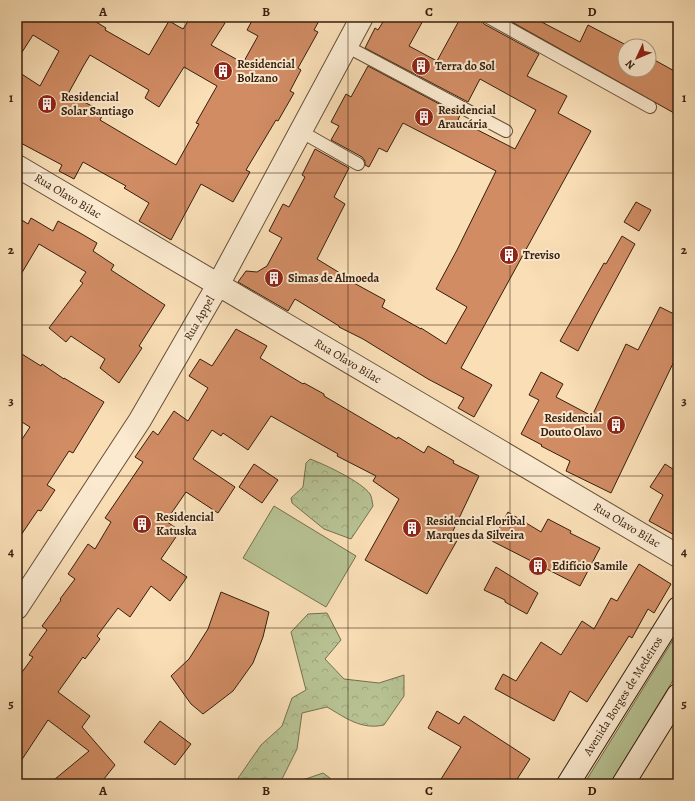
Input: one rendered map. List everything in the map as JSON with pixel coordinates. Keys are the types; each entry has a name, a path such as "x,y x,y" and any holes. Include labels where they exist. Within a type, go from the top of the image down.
{"street":[{"name":"Rua Appel","path":"17,608 140,420 218,285 362,17"},
{"name":"Rua Olavo Bilac","path":"17,166 678,556"},
{"name":"Avenida Borges de Medeiros","path":"568,784 678,608"},
{"path":"623,784 678,695"}],"lane":[{"path":"488,17 650,107"},
{"path":"346,46 506,130"},
{"path":"300,131 358,164"}],"green space":[{"path":"310,459 351,479 366,489 371,495 373,506 351,539 324,529 292,503 291,498 303,487 306,463"},
{"path":"274,506 356,556 326,607 243,558"},
{"path":"327,613 341,640 325,659 344,679 379,683 404,675 404,696 384,725 368,726 354,722 327,707 302,713 297,749 281,781 289,784 234,784 261,745 282,726 292,698 306,690 291,632 308,614"},
{"path":"678,632 678,672 610,784 584,784"},
{"path":"323,773 335,784 291,784"}],"building":[{"path":"17,17 88,17 106,28 105,30 149,55 169,21 183,29 191,17 215,17 225,23 211,45 243,63 258,36 247,30 254,17 321,17 314,30 318,32 298,68 301,70 290,91 294,93 278,121 276,120 246,170 250,172 233,202 201,184 171,240 139,221 149,203 124,188 126,186 83,162 74,179 59,171 62,165 17,141 17,71 40,86 59,51 33,35 17,60","holes":["90,55 149,90 145,98 159,107 184,67 217,86 196,123 199,124 176,165 100,120 104,112 68,94"]},
{"path":"386,17 425,17 409,46 437,61 461,17 481,17 484,24 539,54 527,76 567,96 558,113 591,131 461,368 492,385 474,417 458,408 464,398 428,379 363,339 339,327 295,299 288,311 238,282 246,271 257,272 267,266 282,238 269,231 283,204 289,207 305,177 302,175 315,149 349,168 334,197 345,204 317,259 353,281 352,282 385,300 382,307 421,328 446,344 467,307 436,289 496,171 403,123 387,152 379,148 369,167 365,165 365,161 362,157 331,140 339,126 331,122 346,94 351,97 368,66 460,115 458,120 515,149 536,110 480,79 468,102 365,48 375,28 378,30"},
{"path":"503,17 532,17 580,42 588,25 617,40 617,78 657,78 657,61 678,73 678,104 674,113"},
{"path":"636,202 651,210 639,231 624,222"},
{"path":"17,217 28,224 31,218 53,231 58,221 97,243 93,251 114,265 111,270 165,305 139,346 142,348 119,383 100,368 105,359 71,336 66,342 49,328 83,283 80,281 86,272 39,244 17,281"},
{"path":"622,236 635,244 578,351 560,341 604,263 606,264"},
{"path":"660,307 678,316 678,353 611,493 566,471 570,461 521,434 539,400 529,395 541,372 563,384 556,397 592,416 626,344 638,350"},
{"path":"236,329 267,346 260,358 303,384 304,383 324,394 324,396 397,439 398,437 424,453 428,446 454,461 453,463 479,476 452,533 459,537 427,594 365,560 399,499 373,481 376,476 337,456 338,454 271,416 248,450 223,433 221,436 212,430 193,459 235,487 218,513 186,492 166,521 180,531 161,559 187,577 170,601 151,586 130,617 118,608 97,636 100,639 85,659 83,657 58,692 90,716 82,727 115,765 100,784 49,784 89,751 48,720 17,767 17,679 33,657 29,655 47,630 42,626 75,579 68,574 88,544 95,549 111,522 105,518 143,462 135,457 153,431 158,435 174,411 188,421 208,388 189,376 200,359 212,366"},
{"path":"17,351 41,366 42,364 64,379 104,402 73,453 69,451 47,485 55,490 41,511 38,510 17,541 17,447 30,427 17,419"},
{"path":"254,464 278,480 262,503 239,487"},
{"path":"665,464 676,471 678,467 678,537 649,521 663,495 650,487"},
{"path":"508,512 541,532 548,519 571,531 570,533 600,548 580,586 492,541"},
{"path":"639,564 671,584 654,613 648,609 632,638 629,636 587,702 570,691 554,721 495,689 503,674 516,681 541,642 561,655 582,621 594,629 611,598 617,601"},
{"path":"496,567 538,593 527,614 505,602 505,600 484,590"},
{"path":"221,592 269,612 263,637 253,663 233,691 203,714 191,704 171,676 189,659 208,629"},
{"path":"437,711 459,724 464,716 530,759 514,784 438,784 461,747 428,728"},
{"path":"160,721 191,744 175,765 144,742"}],"place":[{"name":"Terra do Sol","path":"421,66"},
{"name":"Residencial Bolzano","path":"223,71"},
{"name":"Residencial Solar Santiago","path":"47,104"},
{"name":"Residencial Araucária","path":"424,117"},
{"name":"Treviso","path":"509,255"},
{"name":"Simas de Almoeda","path":"274,278"},
{"name":"Residencial Douto Olavo","path":"616,425"},
{"name":"Residencial Katuska","path":"142,524"},
{"name":"Residencial Floribal Marques da Silveira","path":"412,528"},
{"name":"Edifício Samile","path":"538,566"}]}
